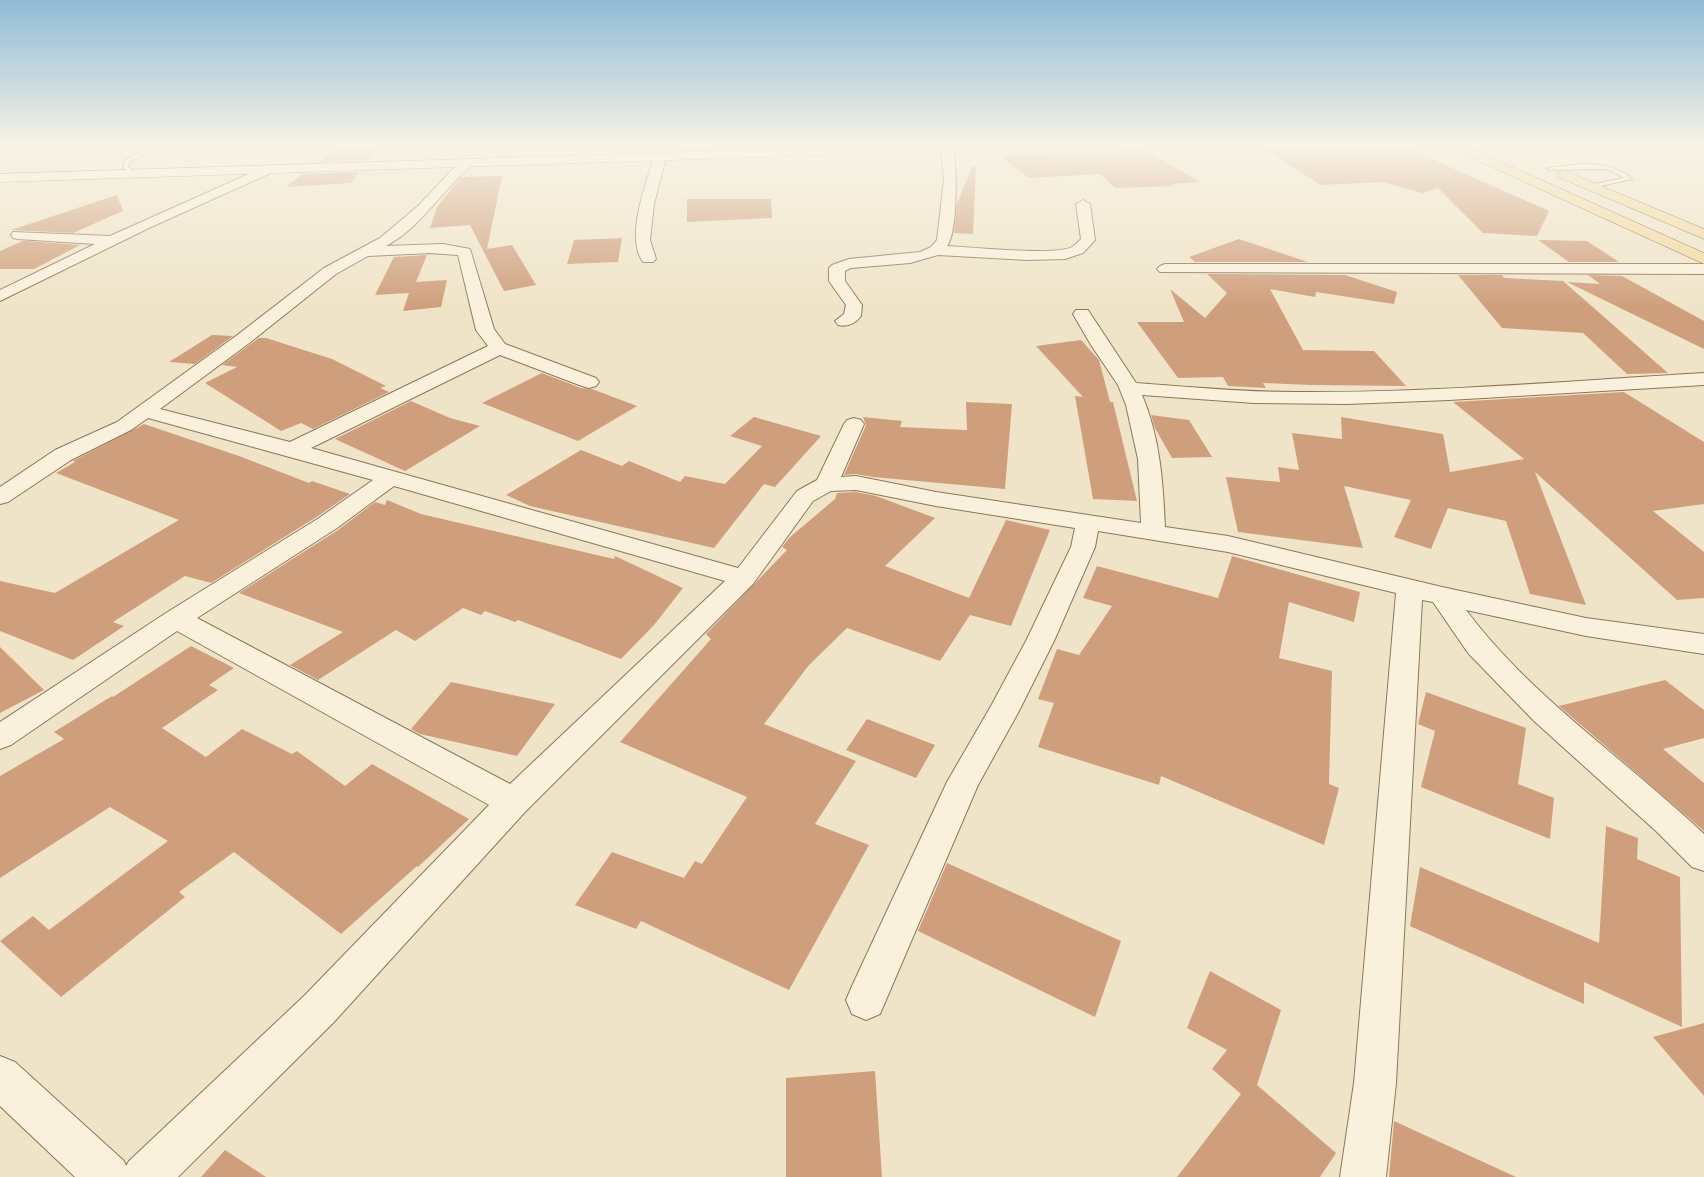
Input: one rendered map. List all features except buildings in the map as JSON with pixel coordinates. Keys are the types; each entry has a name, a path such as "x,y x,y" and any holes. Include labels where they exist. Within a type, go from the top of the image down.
{"main road":[{"path":"1572,199 1704,259"},
{"path":"1622,199 1704,234"}],"street":[{"path":"0,296 112,240 203,199"},
{"path":"0,497 63,455 124,426 242,340 330,272 368,252 396,232 432,199"},
{"path":"648,199 643,240 648,259"},
{"path":"844,320 852,316 854,305 837,281 836,268 863,261 925,256 936,250 944,240 949,199"},
{"path":"936,250 1027,255 1065,254 1078,250 1088,240 1084,204"},
{"path":"18,235 112,240"},
{"path":"368,252 442,249 465,252 485,330 499,348 589,382"},
{"path":"1165,269 1704,269"},
{"path":"1082,314 1094,338 1129,388 1141,416 1147,444 1152,489 1153,534"},
{"path":"294,450 499,348"},
{"path":"1129,388 1221,395 1313,398 1588,387 1704,379"},
{"path":"144,411 294,450 744,578"},
{"path":"826,484 854,424"},
{"path":"0,737 176,619 328,523 391,477"},
{"path":"145,1177 319,1009 512,802 744,578 805,496 826,484 856,484 945,501 1228,544 1426,592 1586,627 1704,644"},
{"path":"866,1000 963,782 1004,711 1040,641 1076,564 1083,547 1088,523"},
{"path":"1426,592 1545,713 1669,822 1704,856"},
{"path":"1363,1177 1375,1083 1426,592"},
{"path":"176,619 512,802"},
{"path":"0,1077 108,1177"}]}
